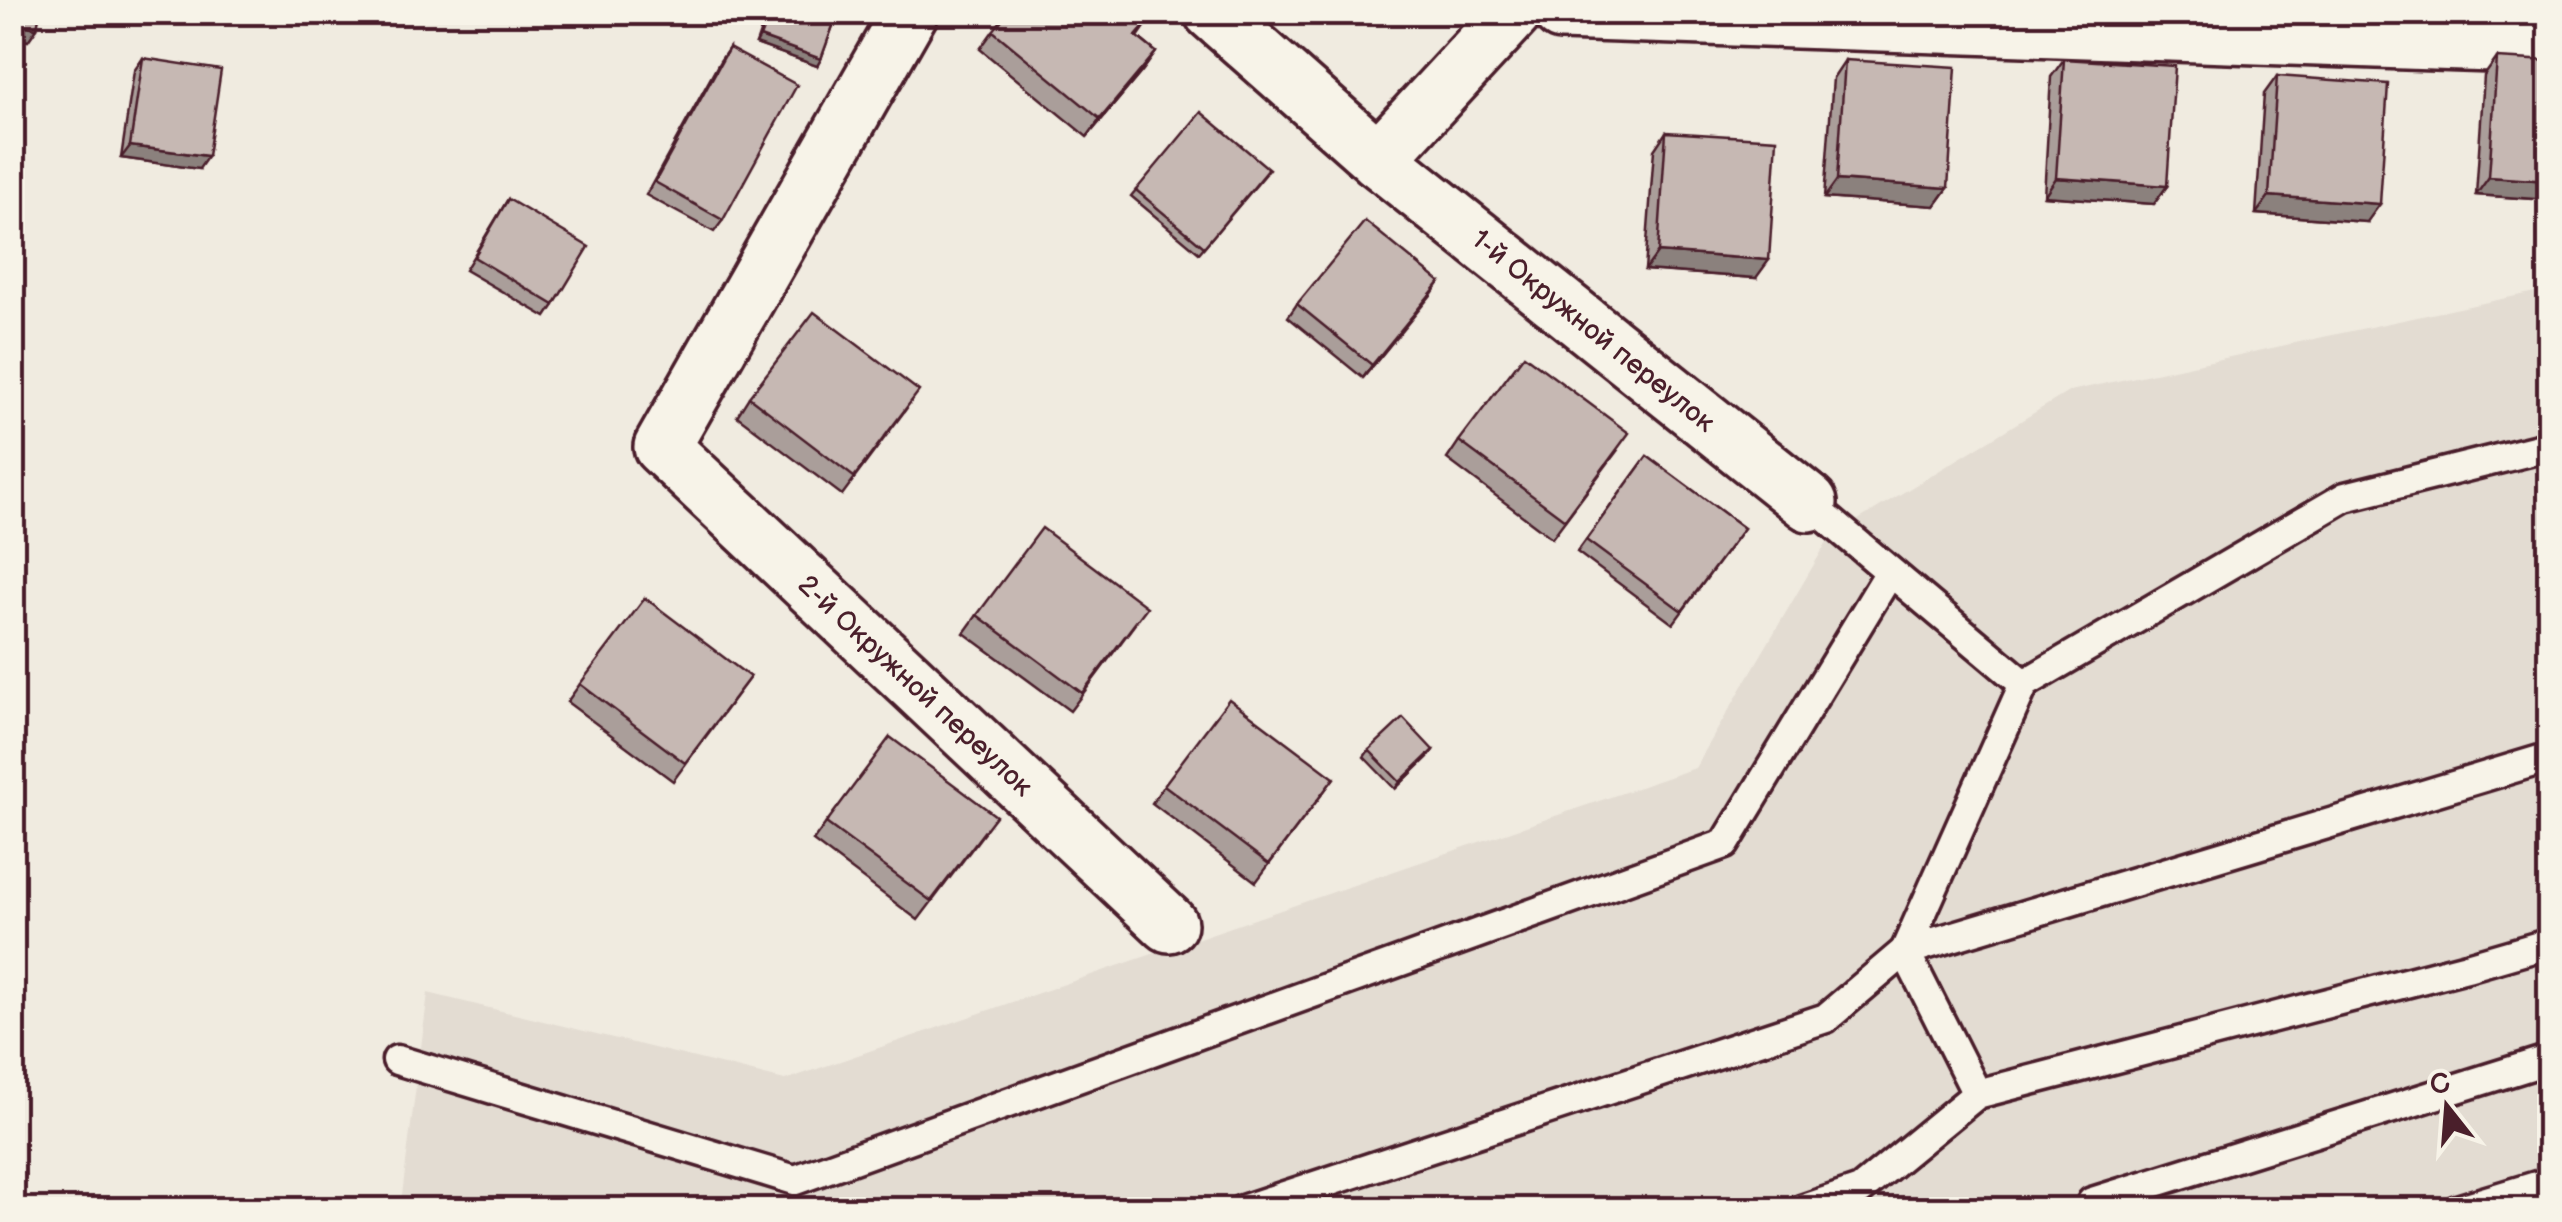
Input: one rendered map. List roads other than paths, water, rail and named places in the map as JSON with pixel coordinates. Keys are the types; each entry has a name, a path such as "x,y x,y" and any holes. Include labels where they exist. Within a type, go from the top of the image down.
{"street":[{"name":"2-й Окружной переулок","path":"910,12 662,448 1169,924"},
{"name":"1-й Окружной переулок","path":"1212,12 1378,159 1809,503"},
{"path":"1378,159 1514,12"},
{"path":"1561,12 2550,46"}],"lane":[{"path":"1905,951 2024,684 2345,497 2550,446"},
{"path":"1809,503 2024,684"},
{"path":"397,1060 794,1180 1725,844 1890,572"},
{"path":"1242,1210 1826,1018 1905,951 2550,757"},
{"path":"1801,1210 1860,1190 1976,1094 2550,943"},
{"path":"1905,951 1976,1094"},
{"path":"2092,1202 2550,1059"},
{"path":"2457,1210 2550,1182"}]}
